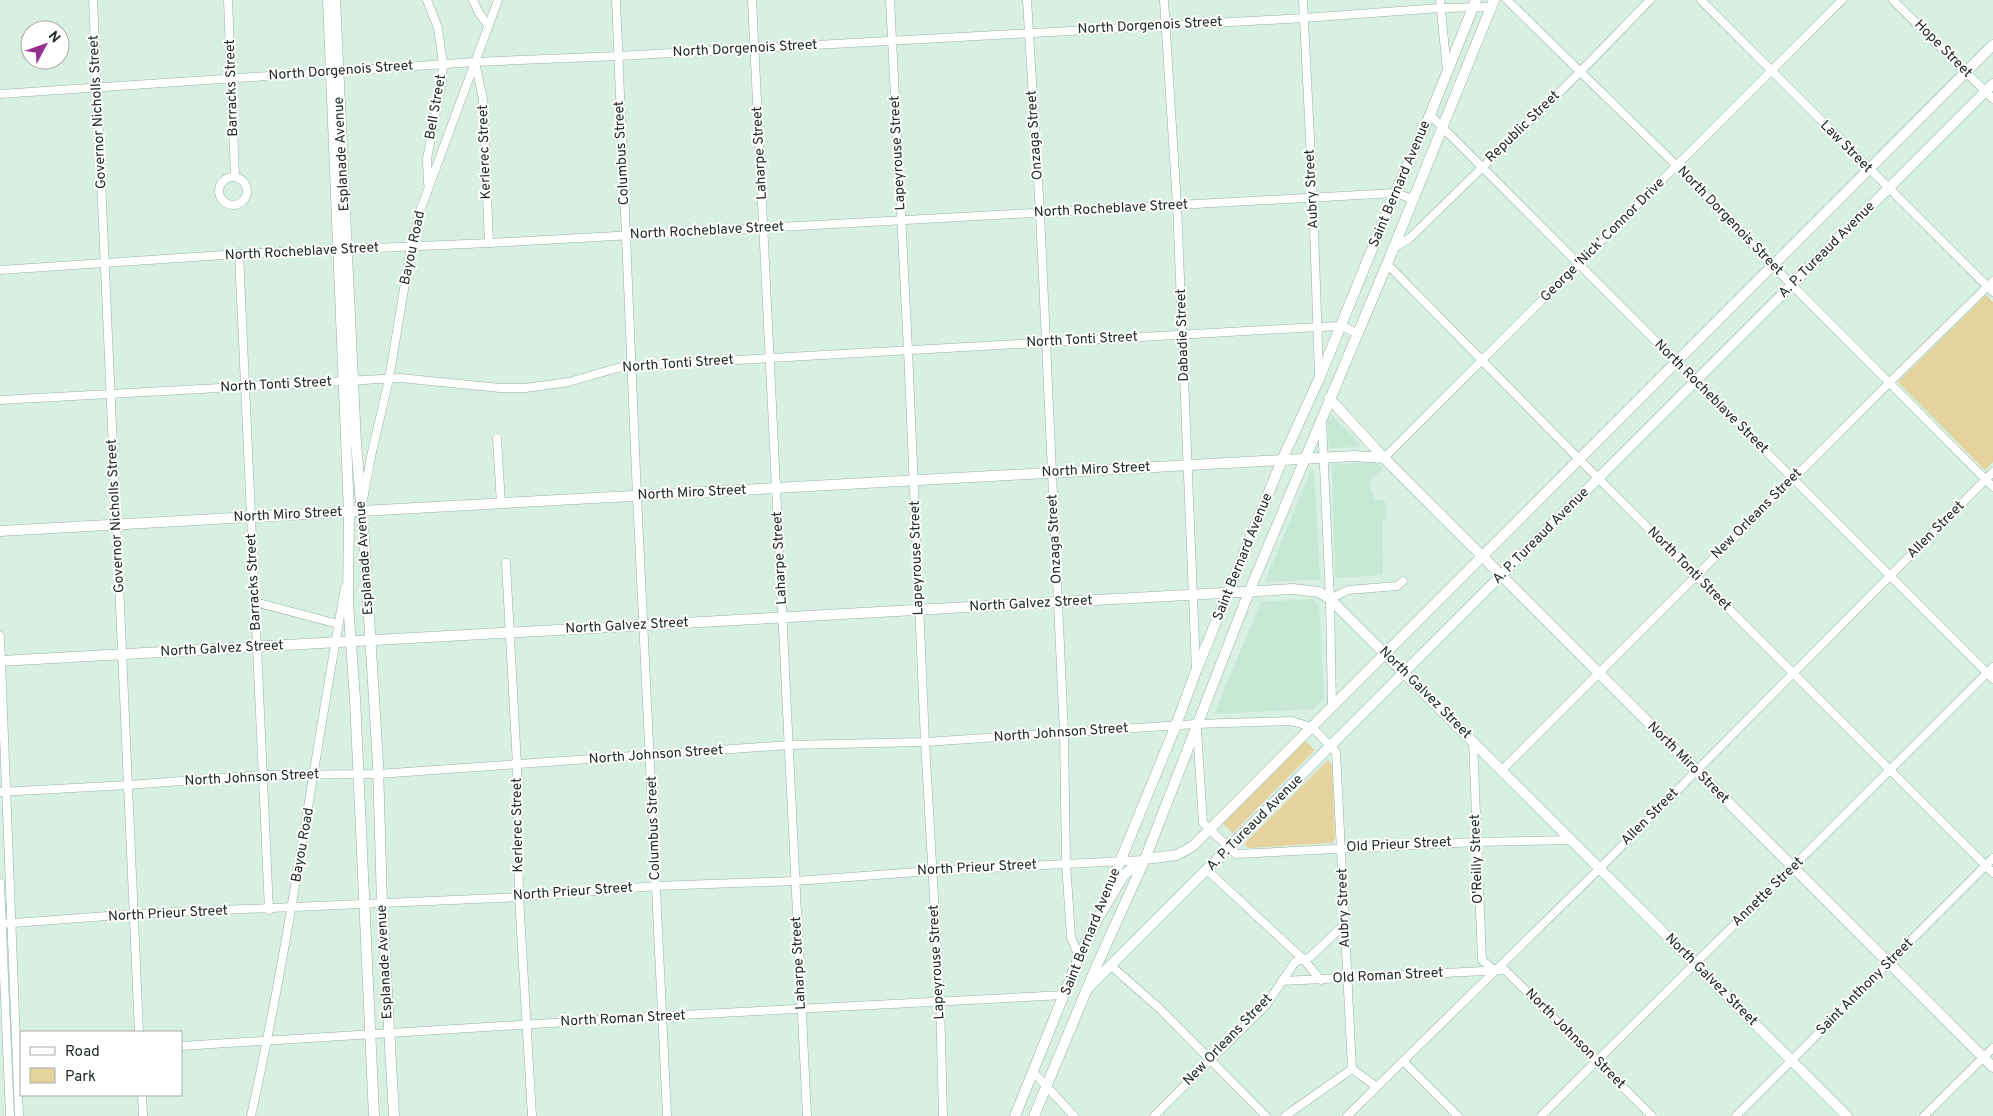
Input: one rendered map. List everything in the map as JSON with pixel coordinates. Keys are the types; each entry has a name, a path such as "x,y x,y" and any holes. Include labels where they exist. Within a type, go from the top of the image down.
{"street":[{"name":"Governor Nicholls Street","path":"93,0 139,1031"},
{"name":"Barracks Street","path":"228,0 235,177"},
{"name":"Esplanade Avenue","path":"328,0 335,72"},
{"name":"Esplanade Avenue","path":"335,0 335,72 348,381 349,512 347,574 374,1116"},
{"name":"Bell Street","path":"427,0 438,28 443,64 442,80 427,159 428,187"},
{"path":"473,0 479,13 488,25"},
{"name":"Bayou Road","path":"362,509 372,452 389,379 411,247 428,187 498,0"},
{"name":"Columbus Street","path":"616,0 637,496 667,1116"},
{"name":"Laharpe Street","path":"752,0 807,1116"},
{"name":"Lapeyrouse Street","path":"890,0 914,480 924,742 940,1001 943,1116"},
{"name":"Onzaga Street","path":"1027,0 1040,213 1064,733 1066,863 1071,937 1079,957"},
{"name":"Dabadie Street","path":"1164,0 1178,205 1196,671"},
{"name":"Aubry Street","path":"1303,0 1313,198 1319,379"},
{"name":"North Dorgenois Street","path":"1507,0 1677,166 1773,266 1993,487"},
{"name":"Republic Street","path":"1392,249 1409,239 1580,72 1650,0"},
{"name":"Law Street","path":"1701,0 1888,189 1991,286"},
{"name":"George 'Nick' Connor Drive","path":"1384,458 1842,0"},
{"name":"Hope Street","path":"1893,0 1966,72 1991,91"},
{"name":"Saint Bernard Avenue","path":"1015,1116 1034,1073 1079,957 1098,918 1282,460 1319,379 1475,3"},
{"name":"North Dorgenois Street","path":"0,94 475,62 754,49 1304,18 1440,4 1492,4"},
{"path":"1440,4 1447,71"},
{"name":"Saint Bernard Avenue","path":"1034,1116 1097,964 1145,859 1249,592 1387,264 1492,4"},
{"name":"A. P. Tureaud Avenue","path":"1145,859 1177,855 1193,846 1993,45"},
{"name":"Kerlerec Street","path":"475,62 483,99 489,243"},
{"name":"A. P. Tureaud Avenue","path":"1088,988 1888,189 1991,91"},
{"name":"North Rocheblave Street","path":"1430,115 1890,576 1991,673"},
{"name":"North Rocheblave Street","path":"0,270 239,254 626,236 1395,193 1412,200"},
{"name":"Barracks Street","path":"239,254 269,910"},
{"name":"North Tonti Street","path":"1387,264 1579,460 1993,873"},
{"name":"New Orleans Street","path":"1502,770 1889,383 1991,286"},
{"name":"North Tonti Street","path":"0,400 400,378 500,388 525,388 568,382 617,368 632,366 1318,327 1341,326 1357,333"},
{"name":"Esplanade Avenue","path":"348,381 362,509 378,774 382,904 394,1116"},
{"name":"North Miro Street","path":"1329,398 1384,458 1993,1068"},
{"path":"1322,417 1330,599 1332,707"},
{"path":"497,438 501,504"},
{"name":"North Miro Street","path":"0,531 349,512 362,509 501,504 1354,456 1384,458"},
{"name":"Allen Street","path":"1347,1116 1600,868 1993,472"},
{"name":"Kerlerec Street","path":"506,563 517,765 519,896 532,1116"},
{"name":"Bayou Road","path":"251,1116 268,1041 292,908 347,574"},
{"path":"1330,599 1348,590 1397,586 1403,581"},
{"name":"North Galvez Street","path":"1,661 1300,589 1319,592 1330,599 1405,673 1847,1116"},
{"path":"255,602 338,624"},
{"path":"0,636 3,792 19,1052 19,1116"},
{"name":"Annette Street","path":"1541,1116 1890,770 1991,673"},
{"name":"North Johnson Street","path":"3,792 263,775 378,774 790,746 924,742 1196,724 1292,721 1312,727"},
{"path":"1196,724 1204,823 1209,830 1230,848"},
{"name":"Aubry Street","path":"1312,727 1336,752 1352,1069"},
{"name":"O'Reilly Street","path":"1473,741 1482,960 1494,970"},
{"name":"Old Prieur Street","path":"1230,848 1236,854 1253,854 1477,842 1571,840"},
{"name":"Saint Anthony Street","path":"1736,1116 1993,858"},
{"path":"1098,918 1124,875 1145,859"},
{"name":"North Prieur Street","path":"1,924 134,914 382,904 656,886 796,881 931,870 1120,862 1145,859"},
{"path":"1207,870 1303,959 1321,980"},
{"path":"0,882 4,1053 10,1116"},
{"name":"New Orleans Street","path":"1154,1116 1266,1005 1295,962 1310,956 1345,924"},
{"path":"1079,957 1097,964"},
{"path":"1110,965 1159,1008 1266,1116"},
{"name":"North Johnson Street","path":"1494,970 1505,970 1652,1116"},
{"name":"Old Roman Street","path":"1282,981 1494,970"},
{"name":"North Roman Street","path":"182,1046 663,1016 1064,995"},
{"path":"1924,1116 1993,1048"},
{"path":"4,1053 19,1052"},
{"path":"1403,1061 1458,1116"},
{"path":"1285,1116 1352,1069 1377,1087"},
{"path":"1034,1073 1074,1116"},
{"path":"142,1096 143,1116"}],"shaded area":[{"path":"1327,417 1333,417 1360,443 1360,447 1329,448"},
{"path":"1369,462 1383,468 1369,482 1374,499 1385,501 1387,518 1382,521 1383,575 1335,578 1332,465"},
{"path":"1311,470 1314,470 1320,580 1265,582"},
{"path":"1312,599 1319,605 1324,698 1313,709 1214,714 1261,602"}],"green space":[{"path":"1986,295 1993,302 1993,462 1985,470 1898,382"},
{"path":"1305,741 1315,750 1233,833 1222,823"},
{"path":"1328,760 1332,765 1335,839 1332,843 1248,848 1244,844"}]}
